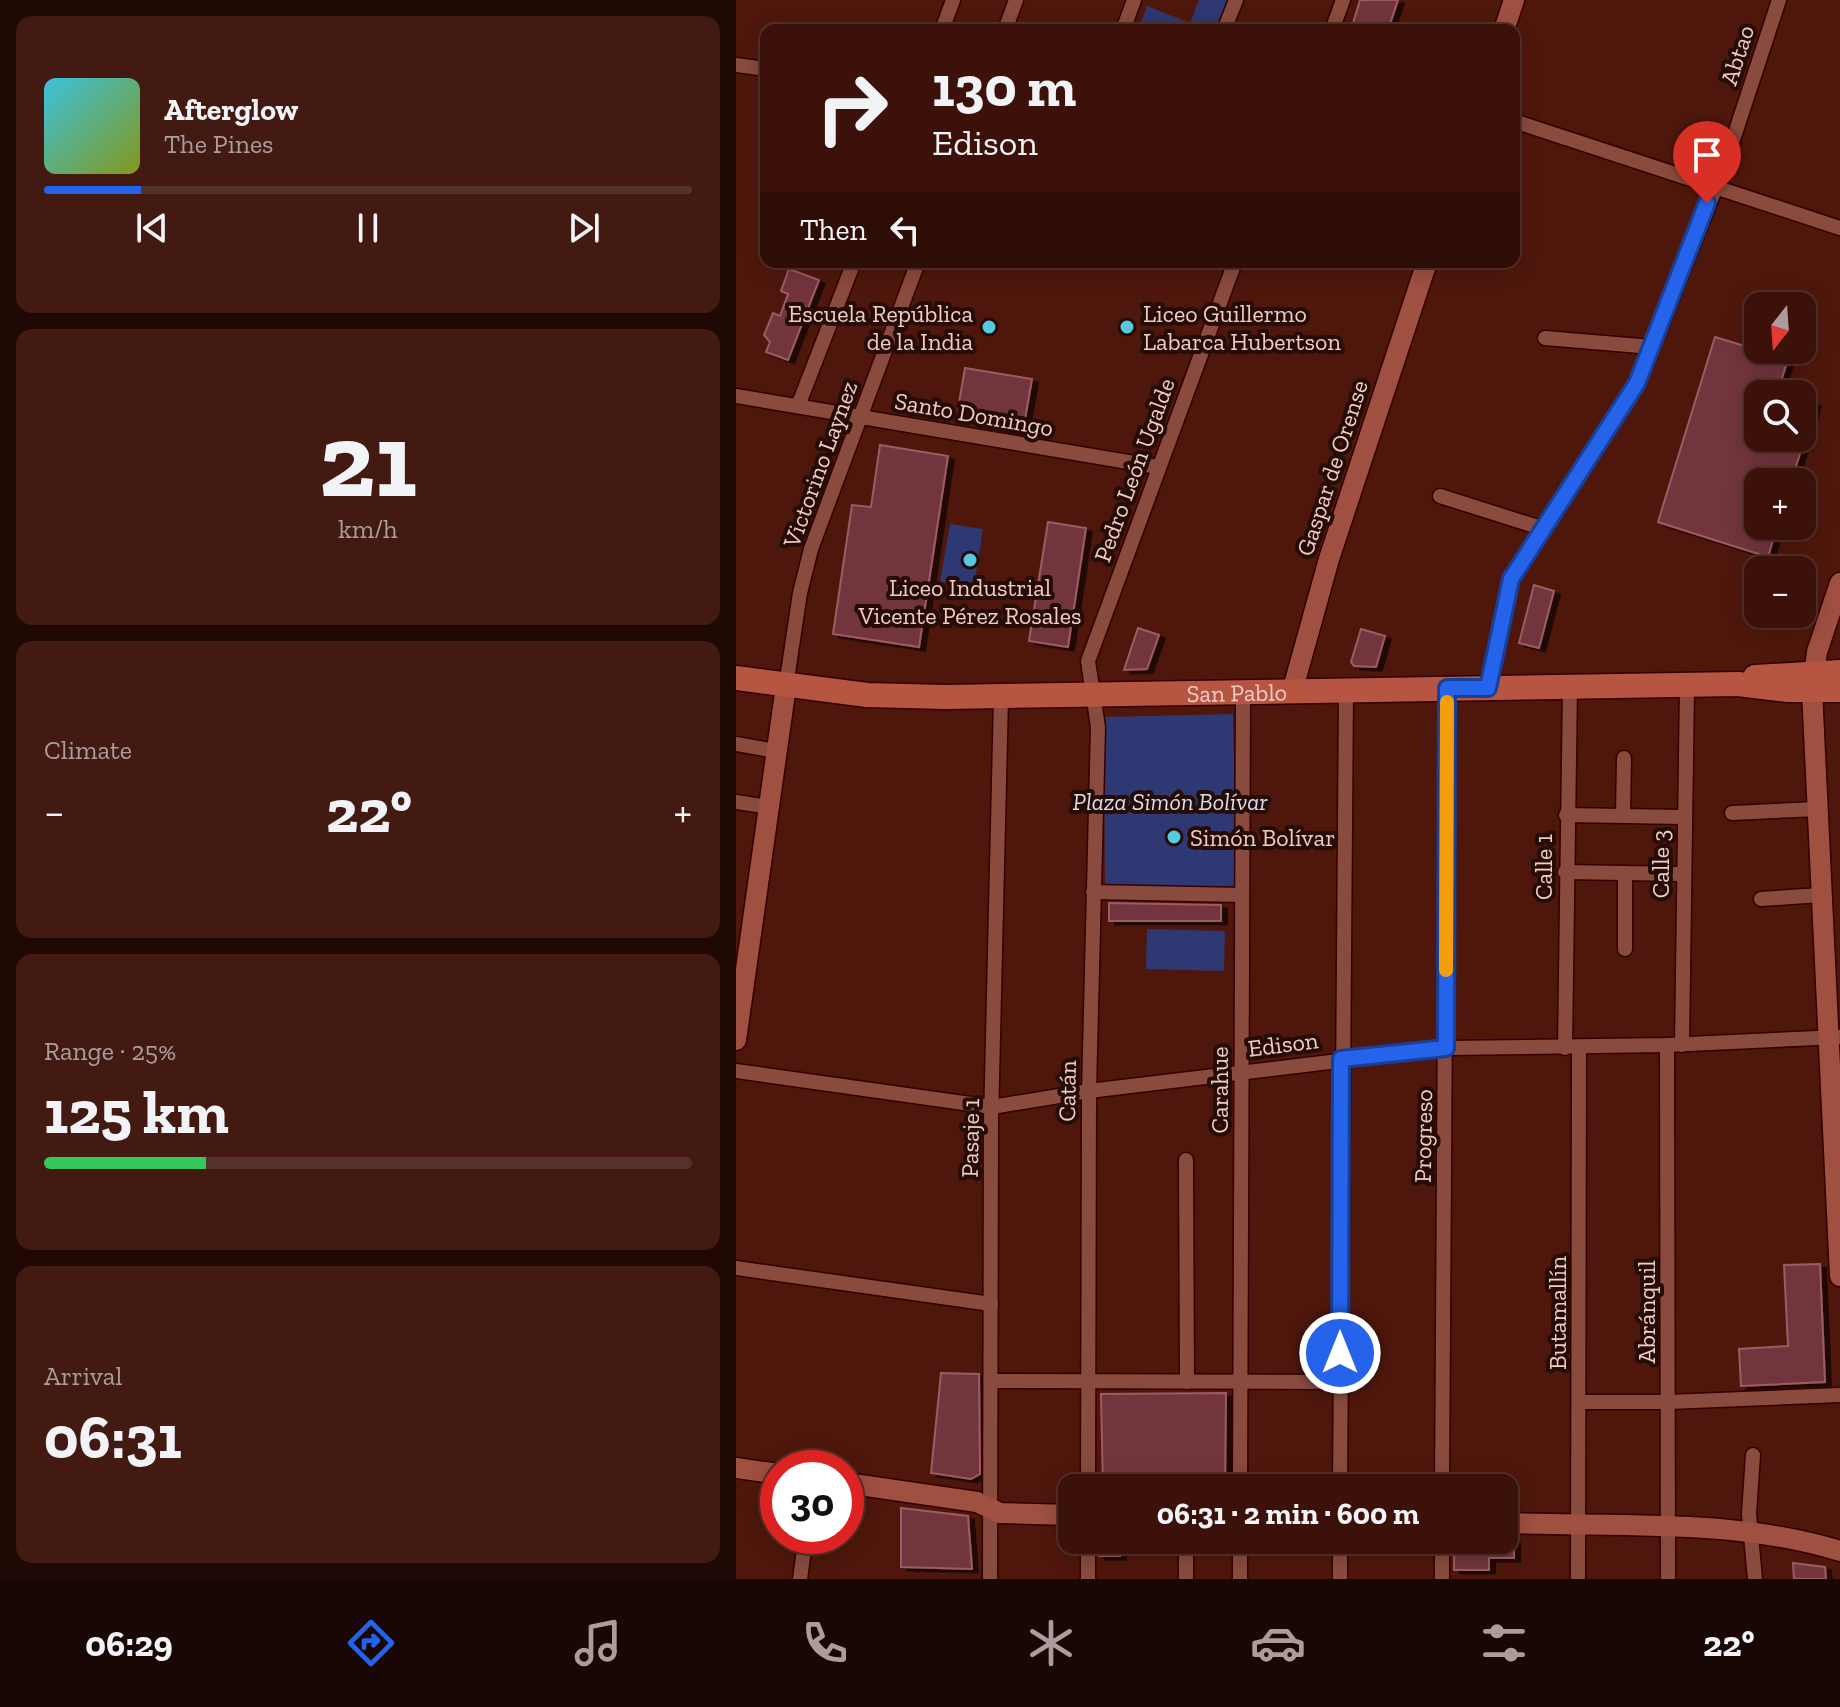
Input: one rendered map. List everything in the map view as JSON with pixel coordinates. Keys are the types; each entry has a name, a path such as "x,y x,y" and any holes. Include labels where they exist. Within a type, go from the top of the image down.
{"main road":[{"name":"San Pablo","path":"736,678 867,695 1001,697 1738,684 1813,681 1840,672"},
{"name":"San Pablo","path":"1813,681 1840,690"}],"street":[{"path":"944,24 953,0"},
{"path":"1007,24 1016,0"},
{"path":"1125,24 1134,0"},
{"path":"1226,24 1236,0"},
{"path":"1334,24 1343,0"},
{"path":"1506,24 1514,0"},
{"name":"Abtao","path":"1488,688 1508,587 1541,528 1624,405 1652,347 1715,186 1779,0"},
{"path":"736,65 760,68"},
{"path":"1520,123 1840,228"},
{"path":"798,406 852,268"},
{"name":"Victorino Laynez","path":"786,686 805,571 916,268"},
{"name":"Pedro León Ugalde","path":"1092,696 1088,661 1233,268"},
{"name":"Gaspar de Orense","path":"1292,692 1329,559 1425,268"},
{"path":"1545,338 1652,347"},
{"name":"Santo Domingo","path":"736,396 1158,467"},
{"path":"1440,496 1541,528"},
{"path":"1840,583 1813,681 1821,895 1834,1038 1840,1276"},
{"name":"Calle 3","path":"1674,1045 1687,685"},
{"path":"736,1040 786,686"},
{"name":"Calle 1","path":"1570,686 1565,872 1572,1048"},
{"name":"Progreso","path":"1442,1474 1447,688"},
{"path":"1340,1474 1346,691"},
{"name":"Carahue","path":"1240,1474 1243,693"},
{"name":"Catán","path":"1088,1474 1089,1091 1098,727 1092,696"},
{"name":"Pasaje 1","path":"990,1579 992,1107 1001,697"},
{"path":"736,744 776,751"},
{"path":"1623,816 1624,758"},
{"path":"736,802 769,807"},
{"path":"1732,813 1817,809"},
{"path":"1566,815 1682,817"},
{"path":"1565,872 1682,874"},
{"path":"1625,873 1625,949"},
{"path":"1093,892 1242,895"},
{"path":"1761,899 1821,895"},
{"name":"Edison","path":"736,1071 992,1107 1089,1091 1446,1048 1572,1048 1834,1038"},
{"name":"Abránquil","path":"1668,1579 1674,1045"},
{"name":"Butamallín","path":"1572,1048 1579,1402 1578,1579"},
{"path":"1186,1160 1187,1382"},
{"path":"736,1268 991,1304"},
{"path":"991,1381 1340,1382"},
{"path":"1579,1402 1840,1395"},
{"path":"1753,1455 1749,1514 1755,1579"},
{"path":"736,1468 760,1471"},
{"path":"864,1486 977,1502 1000,1513 1058,1515"},
{"path":"1518,1523 1668,1526 1751,1533 1840,1551"},
{"path":"800,1579 803,1554"},
{"path":"1088,1554 1088,1579"},
{"path":"1186,1554 1186,1579"},
{"path":"1240,1554 1240,1579"},
{"path":"1340,1554 1340,1579"},
{"path":"1442,1554 1442,1579"}],"green space":[{"path":"1199,0 1228,0 1219,24 1140,24 1147,6 1190,23"},
{"path":"950,524 983,529 974,587 940,582"},
{"name":"Plaza Simón Bolívar","path":"1233,714 1237,887 1105,886 1104,717"},
{"path":"1147,929 1225,931 1224,971 1146,969"}],"building":[{"path":"1360,0 1398,0 1390,24 1353,24"},
{"path":"789,269 819,280 788,360 766,352 770,342 764,335 773,313 780,316 788,294 781,291"},
{"path":"1715,337 1744,346 1744,364 1786,364 1781,380 1744,380 1744,452 1801,452 1795,468 1744,468 1744,540 1773,540 1768,556 1658,522"},
{"path":"965,368 1032,379 1025,419 958,409"},
{"path":"880,445 948,456 919,647 833,634 852,505 871,507"},
{"path":"1048,522 1086,528 1068,647 1029,641"},
{"path":"1534,585 1554,591 1539,648 1519,643"},
{"path":"1138,628 1159,635 1147,669 1124,670"},
{"path":"1361,629 1385,636 1376,667 1354,666 1351,662"},
{"path":"1109,903 1221,905 1221,921 1109,921"},
{"path":"1820,1264 1825,1382 1741,1386 1739,1349 1788,1346 1784,1265"},
{"path":"941,1373 979,1374 980,1474 971,1479 931,1473"},
{"path":"1226,1393 1225,1474 1103,1474 1101,1394"},
{"path":"901,1508 968,1516 972,1569 901,1567"},
{"path":"1099,1554 1120,1556 1099,1556"},
{"path":"1454,1554 1514,1554 1514,1558 1489,1558 1489,1570 1454,1570"},
{"path":"1793,1563 1825,1567 1826,1579 1794,1579"}],"slow traffic":[{"path":"1446,970 1447,702"}],"place":[{"name":"Escuela República de la India","path":"989,327"},
{"name":"Liceo Guillermo Labarca Hubertson","path":"1127,327"},
{"name":"Liceo Industrial Vicente Pérez Rosales","path":"970,560"},
{"name":"Simón Bolívar","path":"1174,837"}],"route":[{"path":"1340,1353 1341,1059 1446,1048 1447,688 1488,688 1500,615 1511,579 1637,383 1707,203"}]}
